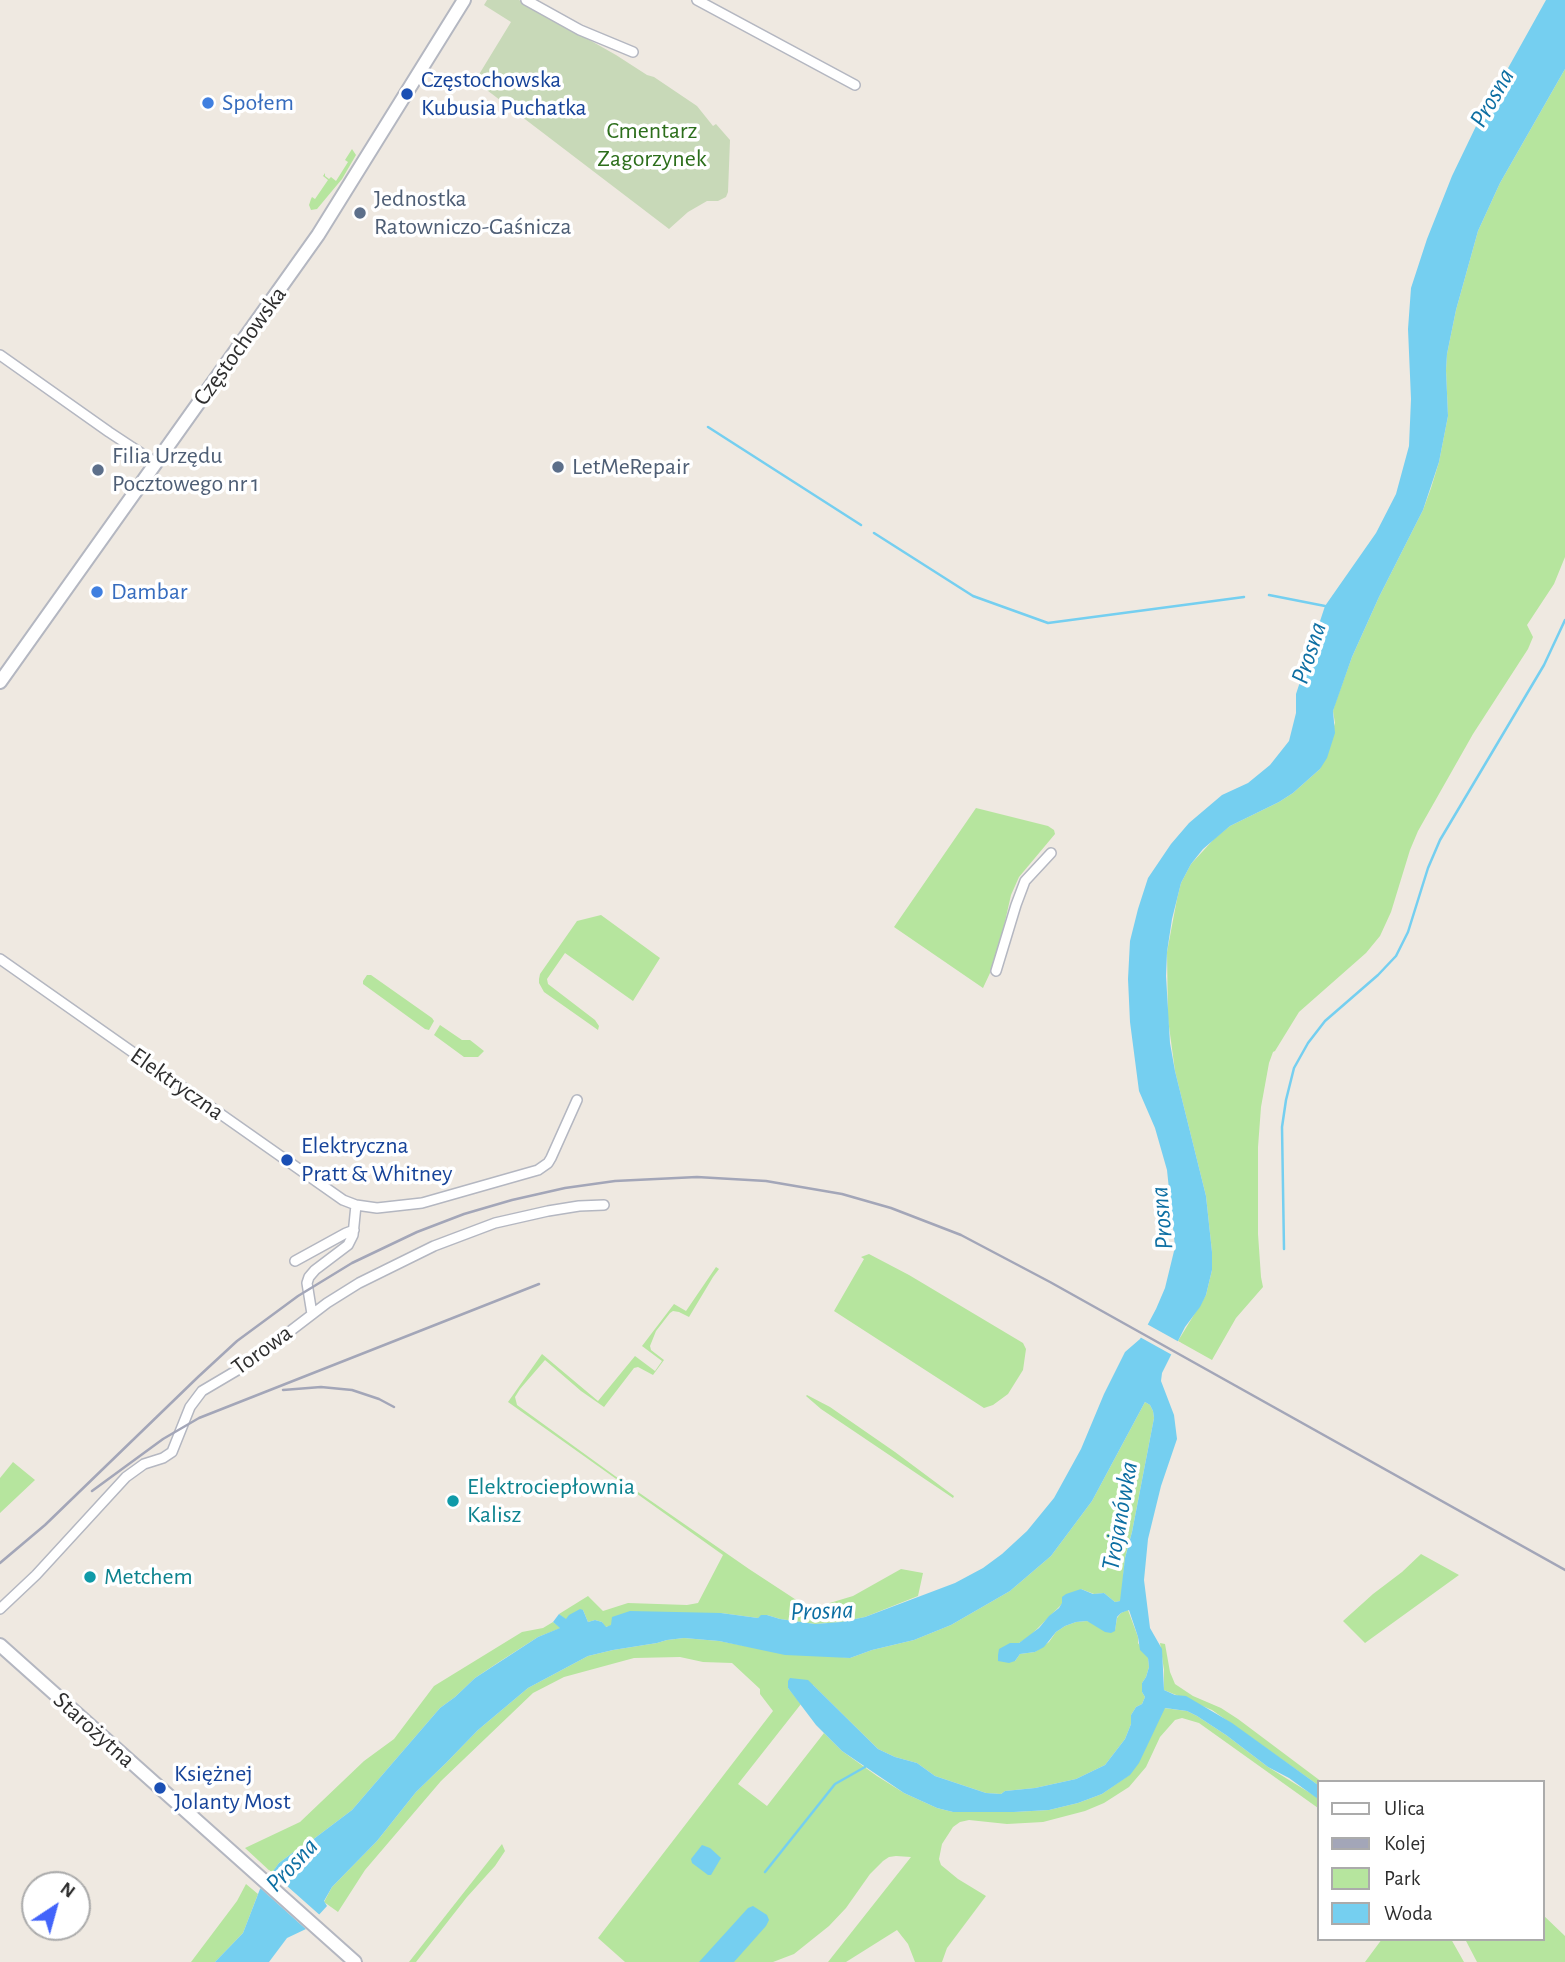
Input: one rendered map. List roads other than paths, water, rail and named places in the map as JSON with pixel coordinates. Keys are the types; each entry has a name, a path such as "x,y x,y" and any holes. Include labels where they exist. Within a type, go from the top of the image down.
{"main road":[{"name":"Częstochowska","path":"0,682 318,236 464,0"},
{"name":"Starożytna","path":"0,1645 355,1962"}],"street":[{"path":"526,0 580,30 633,52"},
{"path":"697,0 855,85"},
{"path":"0,355 156,463"},
{"path":"996,971 1025,881 1051,853"},
{"name":"Elektryczna","path":"0,959 343,1200 356,1205"},
{"path":"312,1314 307,1283 309,1277 348,1245 354,1230 356,1205 377,1208 422,1203 538,1170 551,1158 577,1100"},
{"name":"Torowa","path":"0,1609 36,1575 126,1477 144,1464 172,1452 190,1406 202,1391 246,1365 342,1293 434,1246 468,1232 520,1216 579,1206 604,1205"},
{"path":"295,1261 354,1230"}],"water":[{"name":"Prosna","path":"1546,0 1565,0 1565,69 1500,183 1478,231 1447,354 1448,416 1439,462 1423,510 1352,657 1333,711 1335,733 1327,758 1320,769 1293,793 1230,826 1203,849 1181,883 1167,952 1170,1043 1206,1196 1212,1270 1206,1295 1185,1327 1162,1373 1161,1381 1174,1415 1177,1439 1161,1486 1148,1539 1144,1580 1150,1628 1162,1649 1164,1690 1186,1696 1232,1723 1316,1784 1316,1798 1197,1716 1187,1711 1165,1708 1139,1763 1130,1775 1102,1794 1049,1810 953,1812 904,1793 842,1751 816,1725 788,1688 790,1678 808,1680 878,1749 917,1763 935,1776 986,1793 1001,1794 1005,1791 1076,1779 1105,1765 1125,1739 1131,1724 1131,1715 1145,1697 1142,1683 1149,1667 1148,1658 1140,1650 1129,1610 1117,1617 1115,1631 1111,1633 1087,1621 1076,1622 1056,1632 1044,1647 1035,1652 1020,1654 1015,1661 998,1661 998,1655 999,1649 1010,1643 1019,1643 1039,1628 1059,1608 1062,1597 1066,1594 1081,1589 1093,1594 1104,1593 1115,1602 1120,1601 1125,1558 1154,1418 1150,1405 1145,1402 1092,1501 1051,1556 1010,1591 951,1625 914,1640 850,1658 785,1655 719,1641 684,1638 588,1656 528,1688 478,1730 416,1792 377,1841 332,1887 324,1901 327,1906 306,1929 287,1938 269,1962 215,1962 243,1933 260,1889 279,1863 352,1810 440,1708 475,1678 538,1637 560,1628 553,1622 559,1614 566,1619 580,1609 588,1622 595,1620 606,1627 611,1625 612,1617 630,1611 721,1613 758,1618 767,1615 815,1624 865,1617 955,1583 983,1568 1027,1531 1054,1498 1081,1449 1125,1352 1140,1339 1156,1309 1165,1288 1175,1247 1167,1170 1155,1128 1139,1091 1130,1022 1130,941 1138,909 1148,878 1189,823 1222,795 1248,783 1270,765 1289,741 1296,713 1296,694 1325,606 1376,533 1396,494 1409,446 1411,399 1408,329 1411,288 1452,176 1478,122"},
{"path":"702,1845 721,1858 711,1875 692,1863 691,1859"},
{"path":"753,1906 767,1915 769,1920 734,1962 699,1962 748,1908"}],"waterway":[{"path":"708,427 861,525"},
{"path":"874,533 973,596 1048,623 1244,597"},
{"path":"1269,595 1325,606"},
{"path":"1284,1249 1282,1127 1294,1068 1325,1021 1396,956 1408,932 1428,868 1440,840 1544,665 1565,620"},
{"path":"765,1872 835,1784 865,1767"}],"railway":[{"path":"0,1563 45,1525 237,1341 298,1296 352,1263 417,1232 512,1200 565,1188 615,1181 697,1177 766,1181 842,1194 891,1208 961,1235 1565,1570"},
{"path":"92,1491 163,1439 199,1418 539,1284"},
{"path":"283,1390 321,1387 352,1390 394,1407"}],"place":[{"name":"Częstochowska Kubusia Puchatka","path":"407,94"},
{"name":"Społem","path":"208,103"},
{"name":"Jednostka Ratowniczo-Gaśnicza","path":"360,213"},
{"name":"LetMeRepair","path":"558,467"},
{"name":"Filia Urzędu Pocztowego nr 1","path":"98,470"},
{"name":"Dambar","path":"97,592"},
{"name":"Elektryczna Pratt & Whitney","path":"287,1160"},
{"name":"Elektrociepłownia Kalisz","path":"453,1501"},
{"name":"Metchem","path":"90,1577"},
{"name":"Księżnej Jolanty Most","path":"160,1788"}],"park label":[{"name":"Cmentarz Zagorzynek","path":"652,145"}],"water label":[{"name":"Trojanówka","path":"1120,1516"}]}
